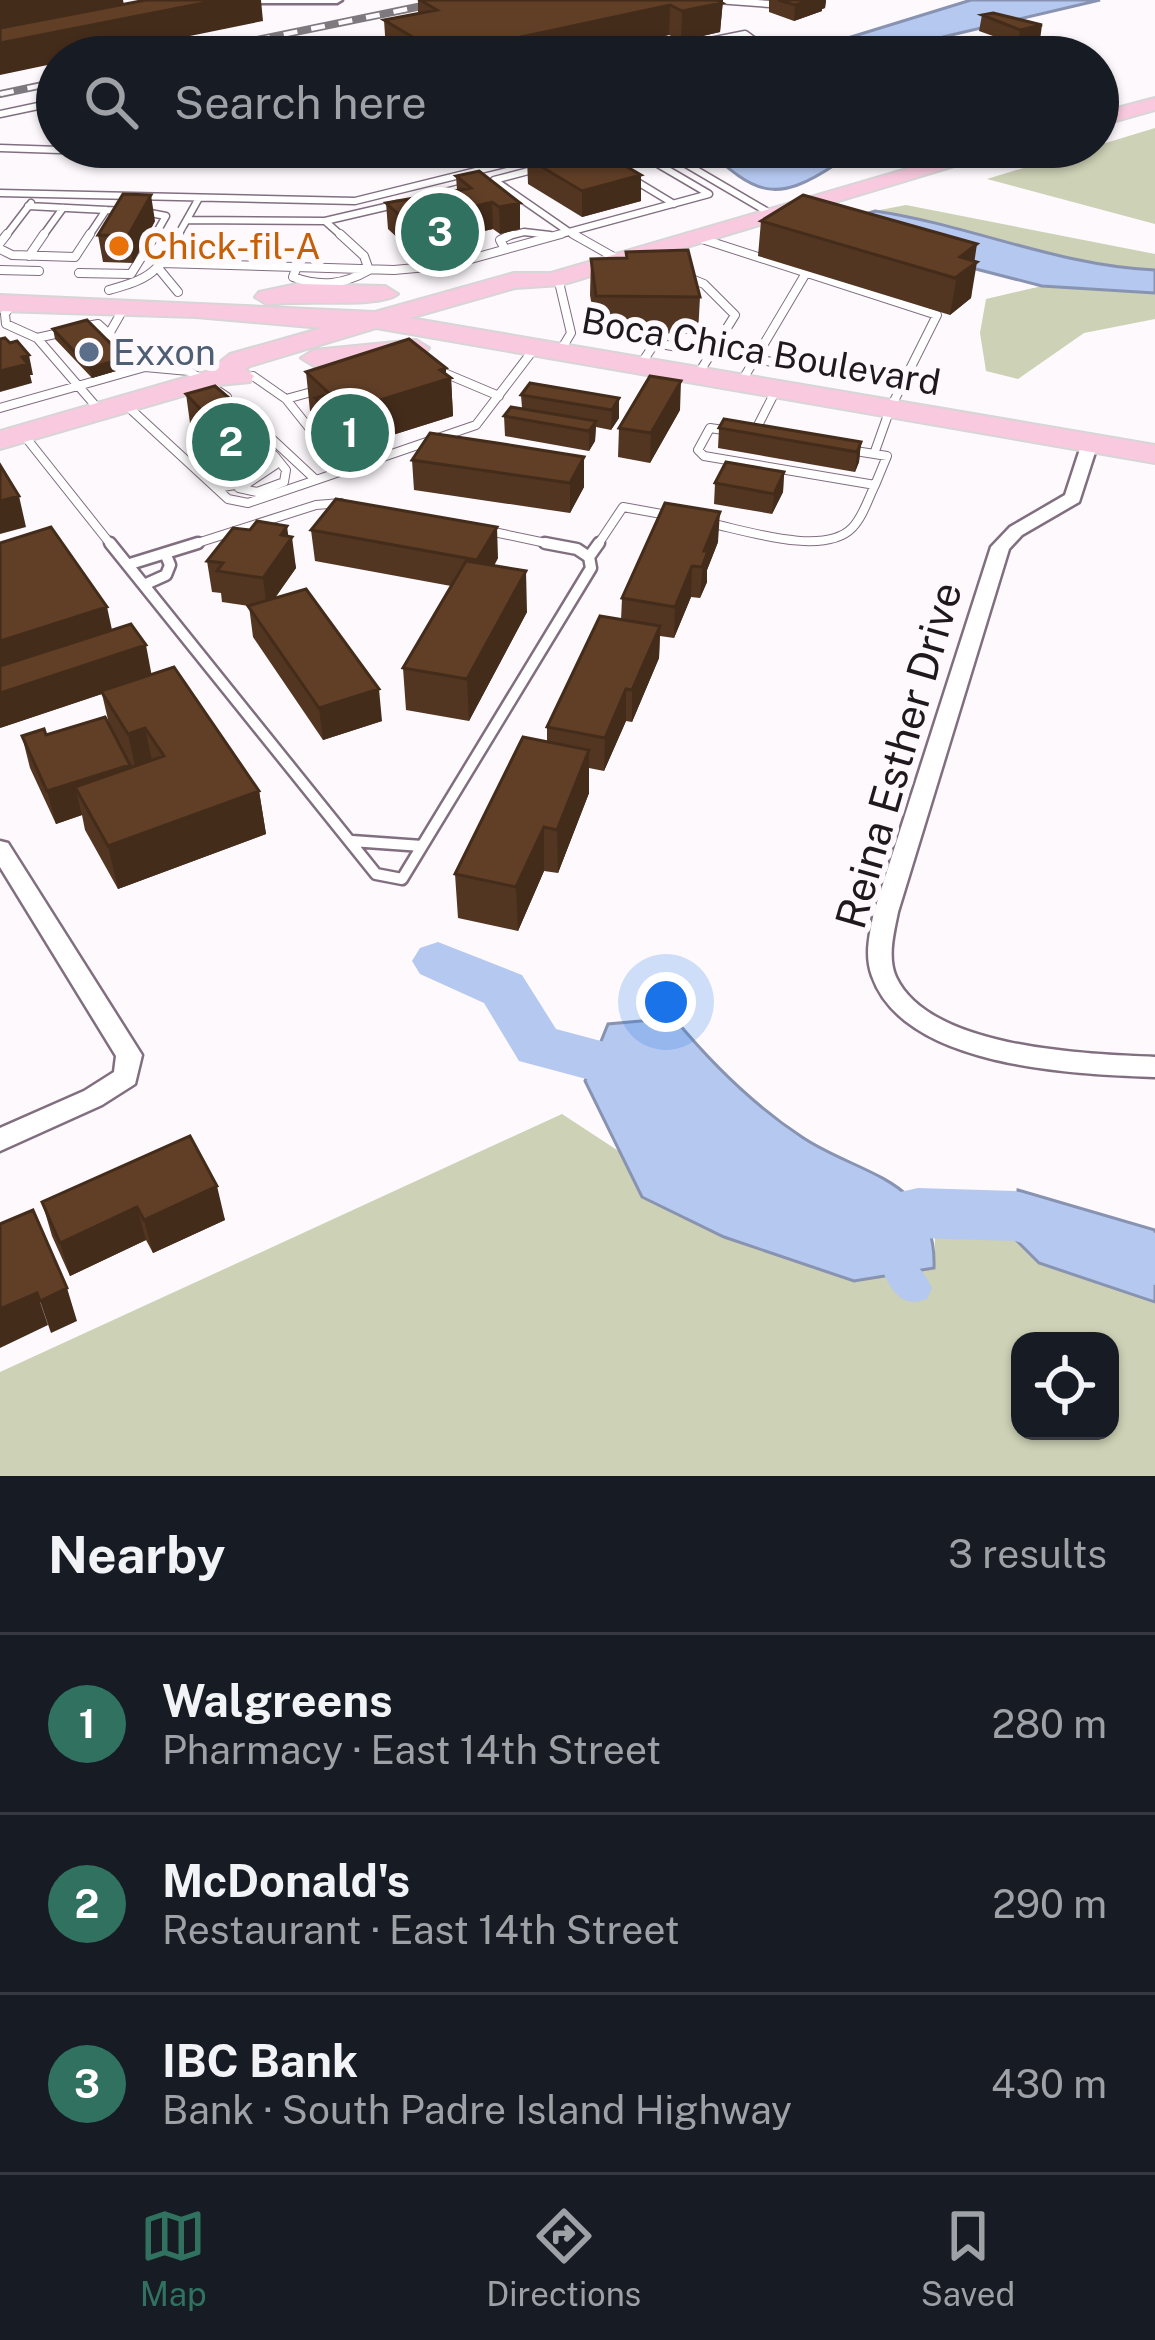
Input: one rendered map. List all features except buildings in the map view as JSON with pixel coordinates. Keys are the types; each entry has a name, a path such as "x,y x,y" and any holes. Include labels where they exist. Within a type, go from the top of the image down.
{"main road":[{"path":"1119,114 1155,104"},
{"path":"273,351 282,342 284,327 262,304 297,292 510,292 528,296 555,279 637,259 695,237 933,168"},
{"name":"Boca Chica Boulevard","path":"3,308 178,292 262,304 322,320 365,319 639,367 705,364 748,371 776,390 896,396 1155,454"},
{"path":"220,386 241,360 365,319 510,292"},
{"path":"11,437 112,408 220,386 415,328 510,292"},
{"path":"510,292 506,319 546,351"},
{"name":"Boca Chica Boulevard","path":"117,298 262,304"},
{"path":"314,358 409,348 546,351"}],"street":[{"path":"256,0 333,0"},
{"name":"Reina Esther Drive","path":"1090,443 1073,498 1016,531 1000,547 886,912 879,954 888,986 915,1016 954,1036 1056,1059 1155,1067"},
{"path":"0,849 129,1055 127,1077 93,1098 0,1140"}],"lane":[{"path":"717,0 770,4"},
{"path":"0,114 36,106"},
{"path":"0,148 36,149"},
{"path":"0,194 355,201 488,168"},
{"path":"187,220 325,221 541,168"},
{"path":"615,168 674,203"},
{"path":"161,266 296,268 293,277 298,281 346,283 369,270 449,265 709,194 664,168"},
{"path":"695,168 773,214"},
{"path":"480,170 569,232 637,259"},
{"path":"691,184 712,178"},
{"path":"394,191 406,201"},
{"path":"37,194 0,246 29,256 76,257 115,196"},
{"path":"428,196 442,207"},
{"path":"109,334 117,298 161,266 199,199"},
{"path":"28,206 166,216 131,274 79,273"},
{"path":"517,210 532,206"},
{"path":"29,256 63,208"},
{"path":"325,221 364,256 369,270"},
{"path":"695,237 937,315 896,396 874,454"},
{"path":"161,266 178,292"},
{"path":"670,269 704,284 736,315 705,364"},
{"path":"0,270 39,272"},
{"path":"806,273 748,371 896,396"},
{"path":"3,308 37,338 79,387 228,499 248,502 476,425 499,396 571,333 555,279"},
{"path":"37,338 98,324 145,367"},
{"path":"97,338 109,334"},
{"path":"107,348 120,344"},
{"path":"47,350 62,346"},
{"path":"118,359 132,355"},
{"path":"57,361 72,356"},
{"path":"0,408 165,362 220,386"},
{"path":"422,365 499,396"},
{"path":"68,373 84,369"},
{"path":"253,376 286,400 322,444 356,466"},
{"path":"286,400 325,388"},
{"path":"745,448 776,390"},
{"path":"216,488 256,492 284,482 286,470 244,418 316,480"},
{"path":"772,438 745,448 704,456 698,450 710,428 745,448 762,461 875,485"},
{"path":"11,437 130,564 376,874 402,879 592,568 590,557 623,507 814,542 842,537 852,529 886,456 837,448"},
{"path":"239,488 275,465 270,451"},
{"path":"130,564 316,505 364,505"},
{"path":"471,527 577,549 590,557"},
{"path":"146,584 166,575 170,565 165,553"},
{"path":"349,840 422,846"}],"green space":[{"path":"1155,128 1155,224 987,179 1023,168 1119,168 1119,139"},
{"path":"906,205 1155,254 1155,270 1049,254 875,211"},
{"path":"1042,286 1155,293 1155,319 1084,333 1018,379 986,371 980,333 986,299"},
{"path":"562,1114 646,1169 934,1268 935,1237 1013,1237 1039,1263 1155,1302 1155,1476 0,1476 0,1372"}],"water":[{"path":"971,0 1100,0 947,36 854,36"},
{"path":"729,168 830,168 781,189 767,189"},
{"path":"875,211 1084,261 1155,270 1155,293 1042,286 933,258 851,218"},
{"path":"674,1018 766,1111 802,1137 909,1197 932,1238 934,1268 854,1281 724,1237 642,1197 585,1081 608,1024"},
{"path":"1018,1190 1155,1230 1155,1302 1039,1263 1013,1237"}],"waterway":[{"path":"438,961 503,989 538,1046 638,1071 647,1082"},
{"path":"858,1224 918,1213 1015,1216 1155,1259"},
{"path":"902,1274 914,1288"}],"railway":[{"path":"276,36 451,0"},
{"path":"0,94 36,86"}],"place":[{"name":"IBC Bank","path":"440,232"},
{"name":"Chick-fil-A","path":"119,246"},
{"name":"Exxon","path":"89,352"},
{"name":"Walgreens","path":"350,433"},
{"name":"McDonald's","path":"231,442"}]}
